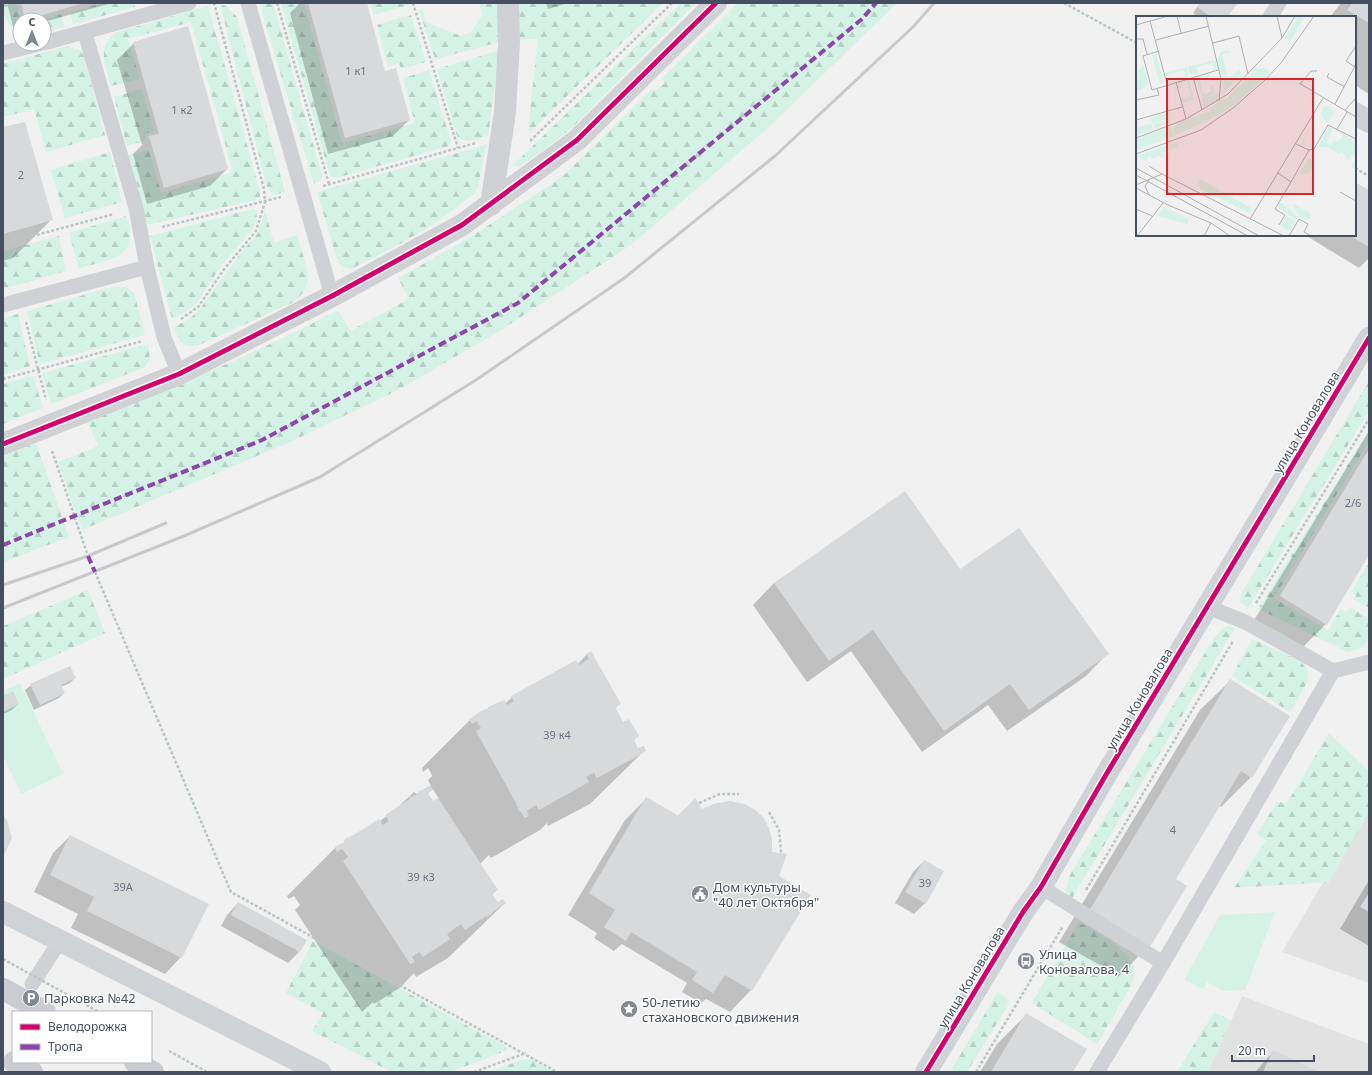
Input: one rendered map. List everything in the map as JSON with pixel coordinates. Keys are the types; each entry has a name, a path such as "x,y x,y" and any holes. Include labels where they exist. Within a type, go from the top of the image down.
{"main road":[{"path":"3,989 43,1011"},
{"path":"3,1056 12,1061"},
{"path":"15,1063 32,1072"},
{"path":"137,1063 154,1072"}],"street":[{"path":"491,205 506,104 509,43 508,3"},
{"path":"3,444 179,374 332,296 462,225 577,140 716,3"},
{"path":"1356,114 1369,122"},
{"name":"улица Коновалова","path":"926,1072 1023,912 1041,887 1107,773 1369,338"},
{"path":"3,912 320,1072"}],"lane":[{"path":"52,41 189,3"},
{"path":"248,3 332,296"},
{"path":"1271,16 1279,3"},
{"path":"85,33 136,208 147,267 164,337 179,374"},
{"path":"3,305 147,267"},
{"path":"1208,607 1245,622 1333,671 1369,662"},
{"path":"1097,1072 1163,963 1333,671"},
{"path":"1041,887 1163,963"},
{"path":"32,984 60,941"}],"path":[{"path":"3,379 164,337 173,323 187,316 198,307 225,268 256,231 265,202 264,188 214,3"},
{"path":"276,3 329,184"},
{"path":"413,3 458,148"},
{"path":"498,158 510,155 524,146 672,3"},
{"path":"1064,3 1136,42"},
{"path":"1356,83 1369,91"},
{"path":"1356,169 1369,176"},
{"path":"3,244 136,208"},
{"path":"1252,610 1369,419"},
{"path":"81,537 88,556"},
{"path":"95,572 230,892 526,1053 557,1072"},
{"path":"1083,896 1236,636"},
{"path":"699,803 720,794 739,794"},
{"path":"769,812 779,830 780,853"},
{"path":"976,1072 1065,923"},
{"path":"659,960 664,952"},
{"path":"3,959 97,1011"},
{"path":"163,1048 207,1072"},
{"path":"474,1072 526,1053"}],"shaded area":[{"path":"1369,805 1369,983 1282,952"},
{"path":"1242,996 1369,1044 1369,1072 1208,1072"}],"green space":[{"path":"3,3 16,3 19,12 12,12 12,27 5,17"},
{"path":"101,3 134,3 135,7 73,24 70,12"},
{"path":"262,3 273,3 321,172 322,178 319,182 314,184 263,16"},
{"path":"281,3 304,3 342,143 415,123 403,78 429,70 451,141 449,146 336,178 330,176"},
{"path":"371,3 408,3 409,5 374,15"},
{"path":"479,3 497,3 500,42 435,59 419,10 422,8 426,22 461,36 471,32 482,15"},
{"path":"517,3 663,3 530,132 528,129 538,39 519,39"},
{"path":"681,3 696,3 573,127 519,167 513,165"},
{"path":"738,3 897,3 769,127 631,245 498,332 398,390 290,442 82,530 58,462 98,446 88,422 246,355 338,310 350,331 409,299 398,278 466,240 562,177 652,89 655,91 665,83 662,78"},
{"path":"220,4 226,6 237,17 285,192 273,195 267,187"},
{"path":"208,6 260,191 260,196 255,200 147,225 129,155 149,150 161,193 233,172 191,22 128,39 140,79 111,86 105,64 104,50 110,37 117,32"},
{"path":"61,14 64,27 52,30 52,16"},
{"path":"411,15 426,62 401,69 399,63 388,66 377,25"},
{"path":"67,46 80,50 84,56 105,135 46,152 34,109 3,117 3,64 46,52 52,52 52,50"},
{"path":"500,50 488,136 472,140 460,139 457,136 437,69"},
{"path":"142,89 154,131 145,134 146,140 127,146 114,97"},
{"path":"486,145 478,187 474,194 437,222 402,243 351,269 342,267 338,262 317,192"},
{"path":"110,152 122,202 65,218 51,170"},
{"path":"253,209 256,210 257,219 253,229 221,266 196,304 184,313 172,319 150,236"},
{"path":"265,211 274,243 297,235 308,279 305,289 294,302 199,345 185,345 179,340 174,327 189,319 200,309 239,255 258,233"},
{"path":"126,216 130,238 128,246 124,252 110,260 79,268 69,233"},
{"path":"59,236 66,271 3,289 3,251"},
{"path":"112,287 126,287 134,293 145,335 40,364 27,311"},
{"path":"18,314 30,366 4,375 3,318"},
{"path":"148,344 150,359 145,367 51,404 42,373"},
{"path":"33,376 43,408 3,424 3,384"},
{"path":"1369,381 1369,411 1248,608 1240,602 1241,594"},
{"path":"1369,430 1369,441 1274,598 1328,630 1341,609 1346,612 1350,607 1369,619 1369,632 1364,645 1348,652 1258,609"},
{"path":"36,443 69,537 3,562 3,456"},
{"path":"1369,563 1369,608 1355,600 1356,595 1351,592"},
{"path":"88,590 105,633 3,679 3,626"},
{"path":"1229,626 1235,628 1071,900 1065,892 1070,875 1214,638 1223,628"},
{"path":"1252,639 1301,661 1308,671 1307,682 1290,712 1232,676"},
{"path":"20,683 63,774 21,794 3,756 3,691"},
{"path":"1329,733 1369,771 1369,813 1329,882 1234,888 1266,840 1257,834 1277,802 1287,803"},
{"path":"1275,912 1245,990 1223,991 1207,982 1203,989 1184,980 1220,915"},
{"path":"1079,922 1119,947 1131,961 1134,968 1133,978 1129,989 1097,1044 1032,1003"},
{"path":"313,941 508,1048 506,1051 450,1072 392,1072 312,1031 323,1013 286,993"},
{"path":"998,992 1010,1002 967,1072 950,1072"},
{"path":"1214,1012 1231,1020 1208,1072 1177,1072"},
{"path":"530,1059 553,1072 488,1072 521,1060"}],"building":[{"path":"21,3 84,3 52,12 23,12"},
{"path":"308,3 367,3 385,71 396,68 410,120 345,138"},
{"path":"1200,3 1238,3 1228,16 1210,16 1197,7"},
{"path":"1352,3 1369,3 1369,23 1347,10"},
{"path":"188,26 228,169 164,188 149,136 159,134 133,42"},
{"path":"25,122 53,220 3,234 3,127"},
{"path":"1356,183 1369,190 1369,247 1351,236 1356,236"},
{"path":"1369,449 1369,555 1327,625 1280,596"},
{"path":"905,491 960,569 1019,528 1109,654 1029,710 1010,684 944,731 873,630 829,661 774,583"},
{"path":"591,651 621,704 615,707 623,722 629,719 639,736 634,740 638,748 644,746 646,751 639,755 640,756 635,757 634,759 597,778 594,773 591,774 586,777 589,782 539,810 536,805 527,811 529,816 525,818 520,811 519,812 518,807 516,806 517,805 476,731 481,728 477,721 472,724 469,719 485,710 484,709 487,709 488,707 504,700 507,705 514,701 511,696 576,660 579,665 589,659 586,654"},
{"path":"70,666 76,678 61,685 65,693 40,705 30,684"},
{"path":"1230,679 1290,716 1252,778 1241,771 1176,879 1187,886 1150,947 1089,911"},
{"path":"13,691 19,704 3,712 3,696"},
{"path":"430,785 433,790 428,793 433,801 438,798 498,890 492,894 498,902 503,899 506,903 489,916 485,916 482,920 481,919 465,930 461,924 447,934 450,939 423,957 419,952 412,957 415,962 410,964 343,861 348,857 342,849 337,852 335,847 344,842 344,839 345,840 346,838 352,836 379,819 383,825 389,821 385,815 410,799 410,796 413,797 414,794 415,796 420,790 421,791"},
{"name":"Дом культуры \"40 лет Октября\"","path":"646,797 679,816 695,798 702,809 713,804 730,801 745,804 763,817 772,838 772,852 787,854 779,876 811,895 752,991 725,975 713,993 692,980 697,972 631,932 626,941 604,927 615,910 589,893"},
{"path":"3,815 7,820 12,838 3,857"},
{"path":"70,835 209,904 182,958 87,911 94,897 50,875"},
{"path":"924,860 944,871 926,904 905,892"},
{"path":"1369,893 1369,912 1360,907"},
{"path":"238,902 307,940 300,952 231,915"},
{"path":"1026,1013 1087,1049 1073,1072 991,1072"},
{"path":"1273,1050 1319,1072 1263,1072"}],"railway":[{"path":"3,608 184,536 320,477 476,380 623,279 775,156 914,26 934,3"},
{"path":"3,585 88,556 166,523"}],"marked path":[{"path":"3,545 262,440 518,303 862,19 876,3"},
{"path":"88,556 95,572"}],"cycle path":[{"path":"3,444 179,374 332,296 462,225 577,140 716,3"},
{"path":"926,1072 1023,912 1041,887 1107,773 1369,338"}],"place":[{"name":"Дом культуры \"40 лет Октября\"","path":"700,894"},
{"name":"Улица Коновалова, 4","path":"1026,961"},
{"name":"Парковка №42","path":"31,998"},
{"name":"50-летию стахановского движения","path":"629,1009"}]}
